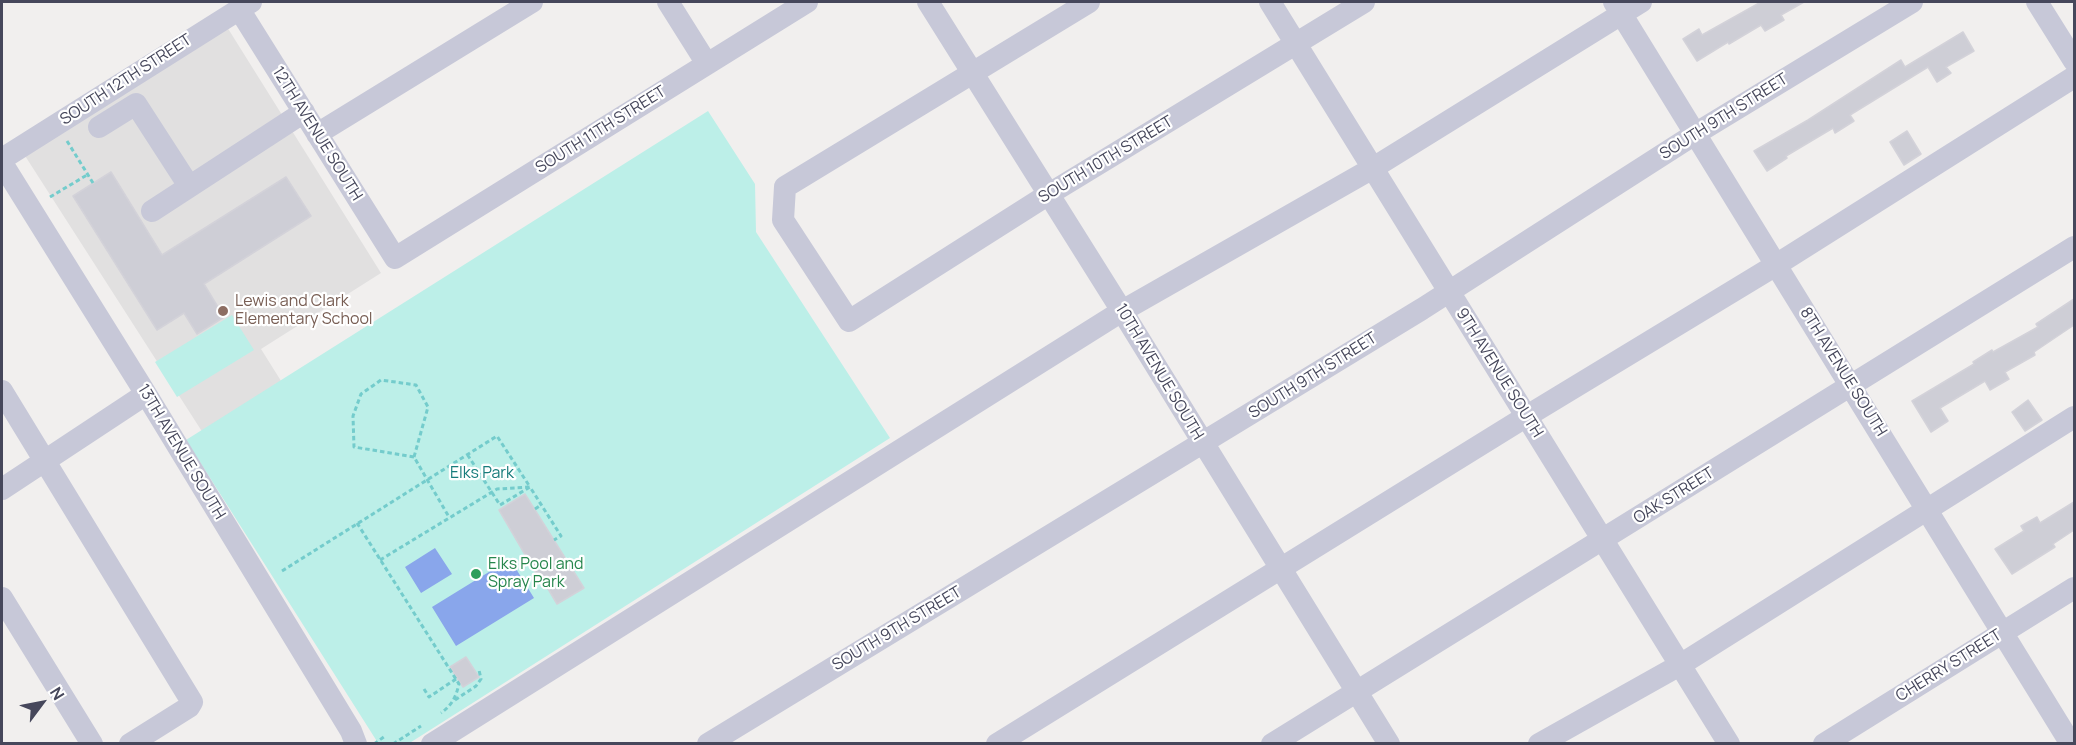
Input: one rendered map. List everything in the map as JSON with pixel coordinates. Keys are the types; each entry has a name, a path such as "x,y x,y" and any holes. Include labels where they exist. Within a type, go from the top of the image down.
{"street":[{"path":"318,134 532,2"},
{"path":"668,2 707,64"},
{"name":"SOUTH 11TH STREET","path":"395,258 807,2"},
{"name":"10TH AVENUE SOUTH","path":"928,2 1389,744"},
{"path":"973,73 1089,2"},
{"name":"9TH AVENUE SOUTH","path":"1270,2 1729,744"},
{"name":"SOUTH 10TH STREET","path":"973,73 785,187 783,220 849,321 1049,194 1364,2"},
{"path":"427,735 1122,311 1373,168 1618,8 1641,2"},
{"name":"SOUTH 9TH STREET","path":"708,744 1449,292 1695,134 1912,2"},
{"path":"2037,2 2074,61"},
{"name":"12TH AVENUE SOUTH","path":"245,5 303,112 395,258"},
{"name":"SOUTH 12TH STREET","path":"2,161 245,5"},
{"name":"8TH AVENUE SOUTH","path":"1618,8 2071,744"},
{"path":"997,744 1776,265 2074,77"},
{"path":"99,128 136,104 189,186"},
{"path":"152,211 303,112"},
{"name":"13TH AVENUE SOUTH","path":"2,161 351,731 356,744"},
{"name":"OAK STREET","path":"1272,744 2074,247"},
{"path":"2,391 192,702 189,707 130,744"},
{"path":"2,489 146,394"},
{"path":"1539,744 1680,665 2074,417"},
{"name":"CHERRY STREET","path":"1824,744 2074,588"},
{"path":"2,598 92,744"}],"path":[{"path":"57,125 93,183"},
{"path":"50,197 88,174"},
{"path":"414,457 354,447 353,416 361,394 381,380 416,386 428,407 414,457 449,517"},
{"path":"282,571 497,436 561,536 554,540"},
{"path":"467,454 500,505 530,487"},
{"path":"380,560 496,489 530,487"},
{"path":"535,509 541,505"},
{"path":"357,523 459,684 454,700"},
{"path":"441,714 454,700 476,686 481,679 479,670"},
{"path":"424,689 429,697 456,679"},
{"path":"393,744 427,735"},
{"path":"374,744 385,736"}],"shaded area":[{"name":"Lewis and Clark Elementary School","path":"222,19 381,273 261,349 369,521 289,567 20,148"}],"green space":[{"name":"Elks Park","path":"708,111 755,184 756,232 890,438 408,744 378,743 186,440"},
{"path":"232,315 254,350 177,397 155,362"}],"water":[{"path":"435,548 452,574 421,593 405,567"},
{"path":"510,559 534,598 456,646 432,607"}],"building":[{"path":"1761,2 1804,2 1781,15 1784,20 1765,31 1761,25 1697,61 1683,39 1699,29 1702,35"},
{"path":"1963,32 1974,51 1946,67 1951,73 1937,82 1928,67 1850,115 1854,121 1835,133 1833,128 1786,156 1787,158 1767,171 1754,151 1808,120 1901,60 1905,67"},
{"path":"1907,131 1921,154 1904,165 1890,142"},
{"path":"111,172 162,255 286,177 311,216 204,284 224,317 197,334 184,313 157,330 73,196"},
{"path":"2074,299 2074,325 2034,352 2035,355 2005,372 2009,379 1990,390 1985,381 1940,408 1948,421 1931,432 1912,401 1974,364 1973,362 1992,350 1993,352 2038,327 2036,324"},
{"path":"2028,400 2042,420 2025,431 2012,412"},
{"path":"525,494 584,588 557,604 547,587 545,589 499,510"},
{"path":"2074,502 2074,530 2053,544 2055,547 2012,574 1995,549 2024,531 2021,526 2037,517 2040,523"},
{"path":"466,657 479,677 463,687 450,667"}],"place":[{"name":"Lewis and Clark Elementary School","path":"223,311"},
{"name":"Elks Pool and Spray Park","path":"476,574"}]}
